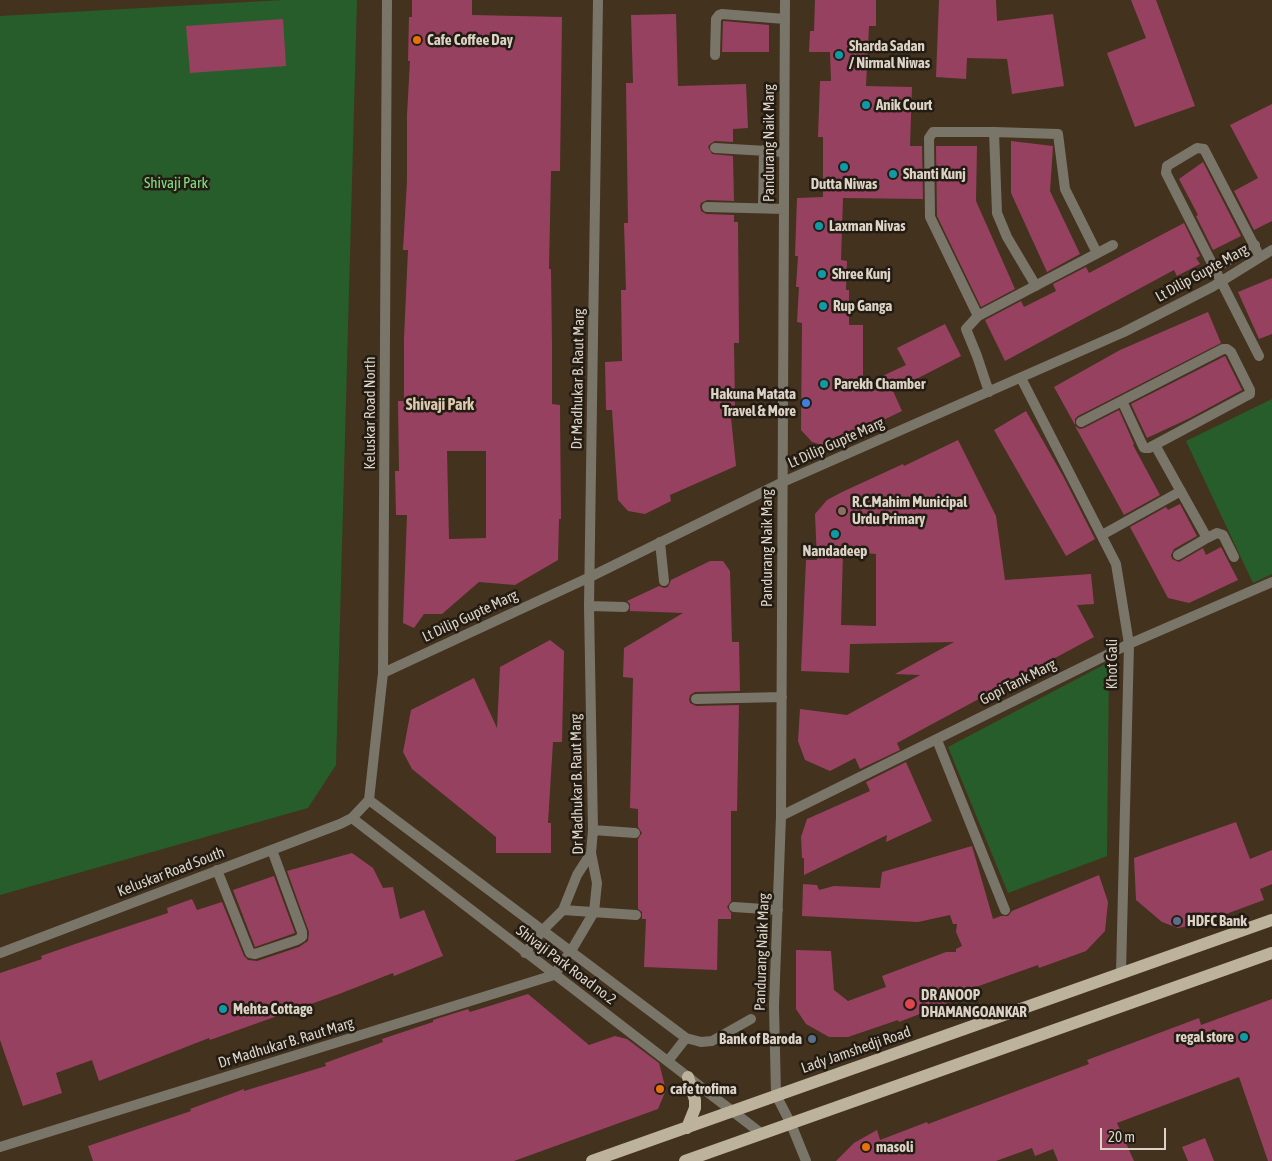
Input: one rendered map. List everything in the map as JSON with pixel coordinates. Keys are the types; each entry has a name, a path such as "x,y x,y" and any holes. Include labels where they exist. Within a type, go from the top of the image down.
{"main road":[{"name":"Lady Jamshedji Road","path":"592,1161 1272,920"},
{"path":"685,1161 1272,953"},
{"path":"687,1128 695,1108 695,1100 688,1077"}],"street":[{"name":"Keluskar Road North","path":"369,800 383,674 387,0"},
{"name":"Dr Madhukar B. Raut Marg","path":"0,1147 554,975 594,912 597,883 591,853 593,830 589,606 598,0"},
{"name":"Pandurang Naik Marg","path":"776,1095 774,1006 781,816 785,0"},
{"path":"715,55 716,19 719,15 785,19"},
{"path":"978,316 930,217 928,138 933,132 1058,134 1065,189 1097,253"},
{"path":"994,132 997,213 1007,237 1036,286"},
{"path":"715,148 784,152"},
{"path":"1258,356 1166,172 1167,166 1197,148 1204,149 1260,257"},
{"path":"763,208 764,150"},
{"path":"707,207 784,209"},
{"path":"989,392 978,356 966,330 978,316 1113,245"},
{"path":"1215,268 1255,245"},
{"name":"Lt Dilip Gupte Marg","path":"383,674 783,482 1124,332 1222,281 1272,250"},
{"path":"1081,422 1223,349 1231,352 1250,390 1250,394 1149,448 1144,448 1122,401"},
{"name":"Khot Gali","path":"1021,378 1116,564 1129,644 1120,973"},
{"path":"1155,445 1207,538"},
{"path":"1102,535 1181,491"},
{"path":"1178,554 1217,533 1223,535 1234,557"},
{"path":"660,542 664,581"},
{"name":"Gopi Tank Marg","path":"781,816 1129,644 1272,582"},
{"path":"589,606 624,607"},
{"path":"696,699 782,697"},
{"path":"937,740 1005,910"},
{"path":"352,818 369,800 686,1038 701,1042 712,1041 751,1019"},
{"name":"Keluskar Road South","path":"0,953 352,818"},
{"name":"Shivaji Park Road no.2","path":"352,818 762,1134"},
{"path":"593,830 635,833"},
{"path":"217,870 250,953 255,954 297,940 302,937 302,932 272,850"},
{"path":"525,953 543,930 563,910 577,875 591,853"},
{"path":"734,908 778,910"},
{"path":"563,910 636,914"},
{"path":"668,1062 686,1038"},
{"path":"776,1095 791,1124 806,1161"}],"green space":[{"name":"Shivaji Park","path":"283,0 357,0 336,765 308,808 0,895 0,16"},
{"path":"1272,399 1272,574 1253,583 1186,441"},
{"path":"1109,662 1107,856 1008,893 948,747"}],"building":[{"path":"412,0 472,0 472,15 562,17 560,171 551,171 549,269 551,269 552,404 560,405 561,519 559,519 558,560 515,585 479,582 442,614 424,614 414,628 403,623 407,515 396,515 395,471 399,471 398,401 404,401 404,338 408,250 403,250 407,181 407,115 410,61 408,61 409,17 412,17","holes":["447,451 486,451 486,538 449,539"]},
{"path":"815,0 876,0 876,26 869,26 866,86 912,87 910,146 922,146 923,199 843,198 841,260 847,261 846,290 849,290 849,325 863,325 863,385 906,365 897,348 945,324 961,356 893,391 902,411 828,447 812,442 801,430 802,323 797,322 799,287 796,287 798,256 795,256 797,198 823,197 823,137 818,137 820,81 831,81 830,52 809,52 810,31 814,31"},
{"path":"939,0 996,0 997,21 1053,14 1064,86 1012,94 1007,59 967,58 966,79 936,77"},
{"path":"1131,0 1156,0 1195,106 1135,127 1107,53 1146,38"},
{"path":"676,14 678,86 746,84 748,128 733,129 733,142 715,141 708,147 712,154 733,156 734,201 707,200 701,203 700,206 701,211 706,214 734,215 734,222 738,222 739,343 734,343 735,408 730,408 736,466 670,495 671,501 645,514 628,511 618,500 612,410 606,410 605,362 622,361 621,290 626,290 624,223 628,223 626,83 633,83 631,15"},
{"path":"283,19 286,66 190,73 186,26"},
{"path":"723,21 769,25 769,52 722,52"},
{"path":"1272,104 1272,221 1254,230 1234,191 1258,178 1230,125"},
{"path":"1011,141 1053,146 1050,191 1080,254 1047,272 1011,193"},
{"path":"936,146 977,146 976,201 1015,289 981,307 937,216"},
{"path":"1203,162 1241,236 1213,250 1196,216 1198,215 1179,179"},
{"path":"1184,223 1200,256 1196,258 1200,264 1177,276 1174,270 1005,361 985,320 1021,301 1024,307 1056,291 1053,284 1086,267 1089,273"},
{"path":"1272,278 1272,334 1259,339 1238,292"},
{"path":"1208,312 1221,343 1078,416 1075,419 1075,425 1054,387 1120,350"},
{"path":"1225,356 1242,390 1190,418 1147,438 1131,404"},
{"path":"1119,410 1133,445 1160,495 1124,515 1075,426 1080,429 1084,428"},
{"path":"1026,411 1063,476 1095,539 1066,556 994,430"},
{"path":"958,440 996,516 1005,580 1091,574 1094,604 1077,605 1094,637 897,743 900,750 860,769 855,758 830,771 805,760 798,741 800,709 847,715 920,675 895,674 954,642 850,644 849,673 801,671 806,560 817,560 815,514 827,500 903,464 904,466","holes":["843,551 876,554 876,626 841,625"]},
{"path":"1180,504 1197,536 1174,549 1171,555 1172,559 1179,562 1203,548 1206,555 1221,547 1238,580 1189,603 1168,598 1130,527 1166,507 1168,510"},
{"path":"710,561 723,561 730,571 732,642 739,642 740,691 695,692 690,695 689,700 690,703 696,706 739,705 737,811 731,811 731,901 727,907 731,913 731,919 718,919 717,970 644,967 646,919 642,919 642,912 638,909 638,839 642,833 638,827 638,809 630,808 633,678 623,677 624,648 683,613 630,611 630,604 627,601 659,586 668,587 671,580"},
{"path":"550,640 564,651 562,742 553,742 548,823 551,823 551,853 496,853 496,837 412,769 403,752 411,710 474,678 497,728 500,667"},
{"path":"906,762 932,821 886,842 887,835 804,875 801,837 807,819 870,791 866,782"},
{"path":"1236,822 1250,859 1272,850 1272,884 1260,889 1264,900 1199,924 1178,928 1162,922 1136,900 1134,858"},
{"path":"972,846 993,919 1008,916 1012,911 1099,875 1108,902 1105,931 1086,951 1039,968 1038,965 959,993 961,998 899,1022 898,1020 848,1037 829,1037 806,1024 796,1009 796,950 831,951 834,990 848,1001 886,987 882,976 946,952 956,952 956,949 962,946 956,932 957,924 953,924 950,915 918,922 802,916 803,884 817,885 819,890 834,886 880,888 882,872"},
{"path":"352,853 373,868 383,888 393,887 400,919 424,910 443,956 394,976 393,973 210,1040 209,1038 99,1081 92,1060 56,1073 62,1093 23,1106 0,1040 0,973 42,959 41,956 168,913 167,908 192,899 197,910 222,902 244,956 248,960 257,961 299,947 308,941 309,932 287,871"},
{"path":"274,876 295,933 255,947 233,890"},
{"path":"528,994 589,1045 615,1036 627,1039 659,1063 666,1090 658,1109 514,1161 93,1161 88,1146 191,1111 190,1109 244,1089 244,1091 326,1066 325,1063 383,1042 382,1039 433,1022 433,1020 468,1009 470,1012"},
{"path":"1272,999 1272,1161 1268,1161 1239,1077 1117,1123 1134,1161 1058,1161 1053,1149 1035,1156 1032,1148 996,1161 836,1161 854,1143 877,1130 880,1140 1089,1064 1087,1060 1199,1018 1201,1025"},
{"path":"1205,1138 1214,1161 1188,1161 1182,1147"}],"place":[{"name":"Cafe Coffee Day","path":"417,40"},
{"name":"Sharda Sadan / Nirmal Niwas","path":"839,55"},
{"name":"Anik Court","path":"866,105"},
{"name":"Dutta Niwas","path":"844,167"},
{"name":"Shanti Kunj","path":"893,174"},
{"name":"Laxman Nivas","path":"819,226"},
{"name":"Shree Kunj","path":"822,274"},
{"name":"Rup Ganga","path":"823,306"},
{"name":"Parekh Chamber","path":"824,384"},
{"name":"Hakuna Matata Travel & More","path":"806,403"},
{"name":"R.C.Mahim Municipal Urdu Primary","path":"842,511"},
{"name":"Nandadeep","path":"835,534"},
{"name":"HDFC Bank","path":"1177,921"},
{"name":"DR ANOOP DHAMANGOANKAR","path":"910,1004"},
{"name":"Mehta Cottage","path":"223,1009"},
{"name":"regal store","path":"1244,1037"},
{"name":"Bank of Baroda","path":"812,1039"},
{"name":"cafe trofima","path":"660,1089"},
{"name":"masoli","path":"866,1147"}],"district":[{"name":"Shivaji Park","path":"440,405"}]}
